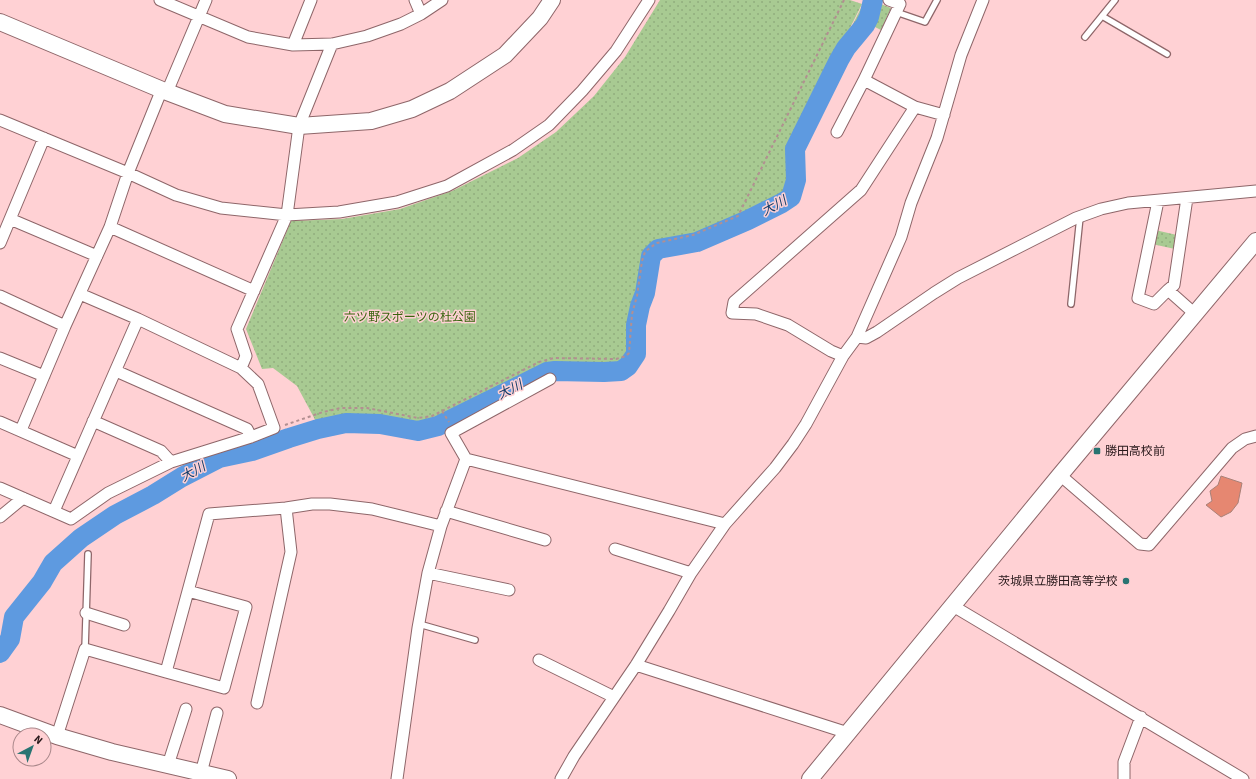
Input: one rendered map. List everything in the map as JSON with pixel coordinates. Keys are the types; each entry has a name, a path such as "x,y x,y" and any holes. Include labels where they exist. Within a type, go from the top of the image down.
{"street":[{"path":"160,0 248,37 293,45 332,44 368,36 402,24 421,14 442,0"},
{"path":"21,430 65,326 110,227 128,173 206,0"},
{"path":"293,45 311,0"},
{"path":"414,0 421,14"},
{"path":"0,22 164,91 225,114 299,126 371,121 412,109 450,91 505,55 540,18 552,0"},
{"path":"0,120 128,173 176,195 221,208 287,215 338,212 397,202 447,186 514,150 549,125 582,91 616,50 649,0"},
{"path":"838,132 900,4 889,0"},
{"path":"561,779 574,756 636,665 691,573 726,524 775,468 793,444 806,424 843,356 857,337 901,237 911,203 937,138 961,55 983,0"},
{"path":"241,368 246,356 237,329 287,215 299,126 332,44"},
{"path":"864,80 915,107 944,115"},
{"path":"843,356 831,351 788,325 756,314 732,312 734,302 861,190 915,107"},
{"path":"0,243 44,138"},
{"path":"857,337 866,338 877,332 958,278 1080,217 1101,209 1128,203 1256,191"},
{"path":"1158,201 1138,298 1154,304 1174,285 1187,198"},
{"path":"10,219 97,256"},
{"path":"110,227 254,291"},
{"path":"810,779 1060,475 1256,241"},
{"path":"1168,290 1195,314"},
{"path":"0,488 54,511 71,520 108,493 171,462 251,437 274,428 258,384 241,368 80,294"},
{"path":"0,296 65,326"},
{"path":"54,511 138,320"},
{"path":"0,358 44,376"},
{"path":"116,370 247,429 251,437"},
{"path":"550,379 451,433 466,459 726,524"},
{"path":"93,421 162,451 171,462"},
{"path":"0,422 78,456"},
{"path":"1060,475 1140,544 1149,545 1232,448 1245,439 1256,436"},
{"path":"397,779 419,624 428,573 446,510 466,459"},
{"path":"0,517 23,498"},
{"path":"166,672 209,514 286,508 312,504 330,504 372,509 441,526"},
{"path":"257,703 291,552 286,508"},
{"path":"446,510 545,540"},
{"path":"616,549 691,573"},
{"path":"428,573 509,590"},
{"path":"57,736 85,649 224,688 246,607 188,591"},
{"path":"953,606 1243,779"},
{"path":"86,613 124,625"},
{"path":"539,660 614,697"},
{"path":"636,665 848,733"},
{"path":"168,765 186,709"},
{"path":"192,772 217,713"},
{"path":"0,715 57,736 112,752 192,772 228,779"},
{"path":"1124,779 1124,762 1141,717"}],"lane":[{"path":"896,12 925,22 937,0"},
{"path":"1085,37 1115,0"},
{"path":"1102,16 1167,54"},
{"path":"1071,304 1080,217"},
{"path":"85,649 88,554"},
{"path":"419,624 475,640"}],"path":[{"path":"274,428 323,412 341,408 367,408 418,418 432,416 539,362 554,358 616,359 626,356 629,353 632,314 637,296 642,261 646,252 657,243 693,235 738,216 844,0"},
{"path":"442,411 450,424"}],"green space":[{"name":"六ツ野スポーツの杜公園","path":"660,0 850,0 862,4 791,146 790,187 785,197 775,204 705,236 662,245 651,251 647,259 642,289 634,320 633,355 627,364 620,369 546,370 438,424 418,428 379,422 345,422 319,427 297,386 273,368 262,369 246,329 291,221 342,219 400,209 452,191 518,158 556,132 594,96 625,57"},
{"path":"865,0 871,0 891,8 881,30 863,21 852,26"},
{"path":"1155,230 1177,235 1175,249 1152,244"}],"building":[{"path":"1221,476 1242,483 1238,503 1231,512 1221,517 1206,505 1212,501 1210,491 1218,485"}],"waterway":[{"name":"大川","path":"0,653 10,639 14,617 42,582 53,563 81,538 115,515 219,458 252,451 318,429 346,423 380,424 418,431 438,426 547,372 621,371 628,366 636,354 636,325 640,306 645,293 651,256 658,249 697,242 748,220 791,197 796,180 795,149 839,60 846,48 865,25 869,17 873,0"}],"place":[{"name":"勝田高校前","path":"1097,451"},
{"name":"茨城県立勝田高等学校","path":"1126,581"}]}
